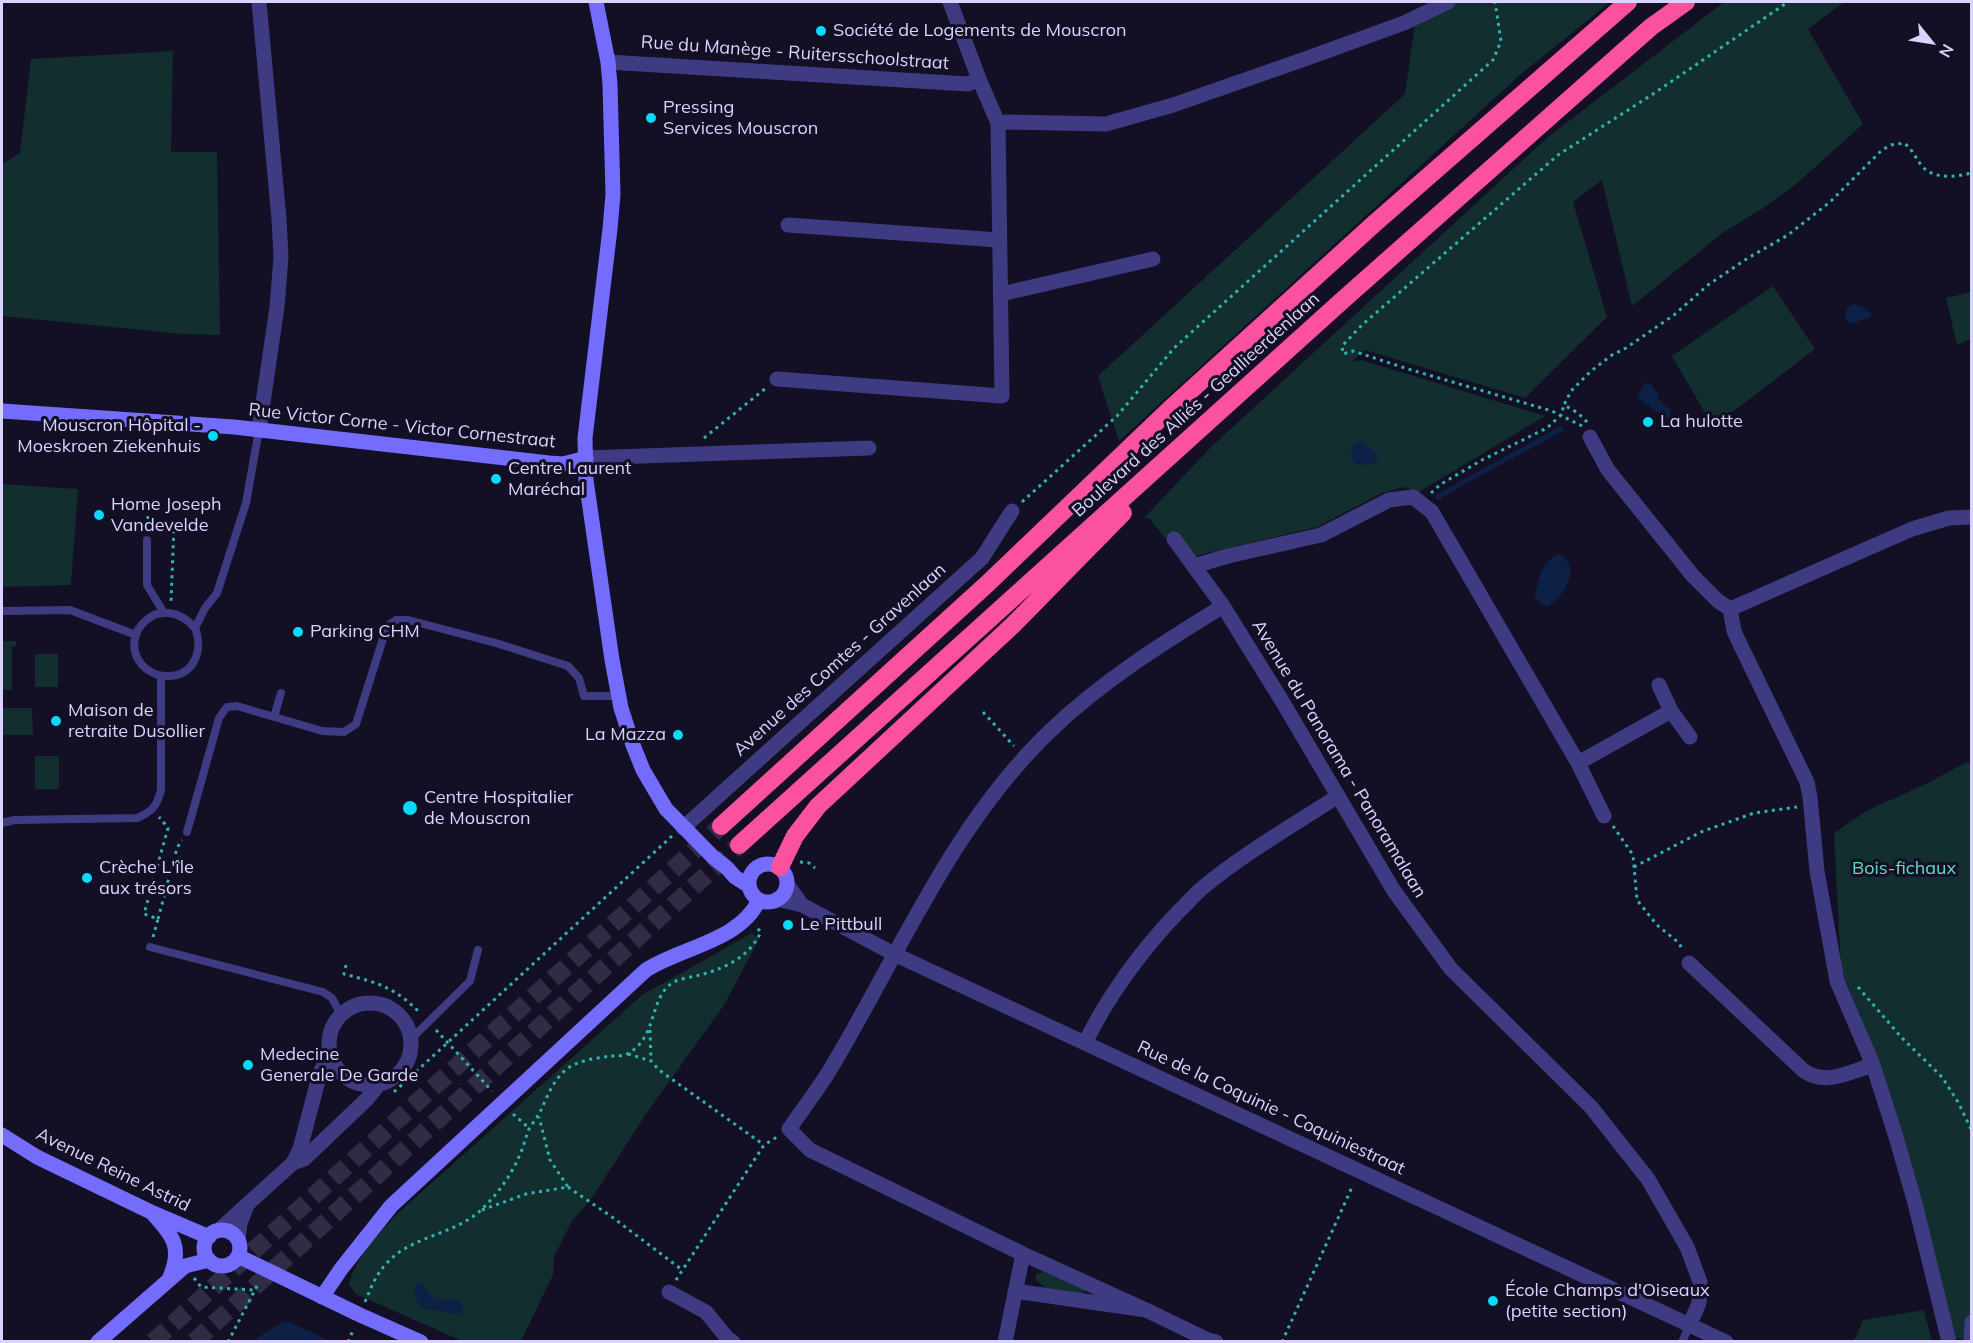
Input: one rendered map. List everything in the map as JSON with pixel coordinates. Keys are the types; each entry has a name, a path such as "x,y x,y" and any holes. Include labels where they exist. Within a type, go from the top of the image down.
{"highway":[{"name":"Boulevard des Alliés - Geallieerdenlaan","path":"721,826 986,585 1169,410 1349,246 1628,2"},
{"name":"Boulevard des Alliés - Geallieerdenlaan","path":"739,845 1403,246 1651,27 1686,2"},
{"path":"783,876 795,836 818,806 1039,600 1119,518 1158,467"}],"street":[{"path":"259,2 279,219 280,257 277,307 259,430"},
{"path":"596,2 608,62 612,209 586,423 586,480 612,660 619,696 633,745 643,770 666,809 712,857 727,868 741,871 751,878"},
{"path":"777,379 1002,396 998,123 950,2"},
{"path":"998,123 1106,124 1173,105 1305,59 1404,23 1448,2"},
{"name":"Rue du Manège - Ruitersschoolstraat","path":"608,62 968,84 979,79"},
{"path":"788,225 999,240"},
{"path":"1001,294 1153,259"},
{"name":"Rue Victor Corne - Victor Cornestraat","path":"2,411 259,430 563,464 586,458 869,448"},
{"path":"1591,432 1608,470 1693,576 1718,602 1730,609 1738,640 1807,782 1817,871 1837,981 1873,1065 1915,1203 1949,1341"},
{"path":"1194,566 1322,535 1389,500 1413,497 1420,501 1432,512 1578,763 1604,816"},
{"name":"Avenue des Comtes - Gravenlaan","path":"683,828 982,558 1012,511"},
{"path":"1730,609 1912,529 1948,518 1971,517"},
{"name":"Avenue du Panorama - Panoramalaan","path":"1174,539 1223,606 1282,700 1394,891 1451,969 1591,1107 1648,1179 1687,1247 1700,1282 1699,1303 1693,1317"},
{"path":"1216,1341 1208,1340 1023,1254 810,1150 789,1129 828,1073 933,884 961,839 993,795 1050,731 1112,680 1163,643 1223,606"},
{"path":"1659,685 1671,711 1690,737"},
{"path":"1578,763 1671,711"},
{"path":"1085,1043 1100,1013 1132,965 1161,930 1200,890 1246,856 1338,796"},
{"path":"322,1297 382,1215 646,970 662,960 737,928 748,918 759,900 751,893 751,878 757,867 768,863 783,876 784,894 777,899"},
{"name":"Rue de la Coquinie - Coquiniestraat","path":"783,876 802,905"},
{"name":"Rue de la Coquinie - Coquiniestraat","path":"759,900 765,902 777,899 802,905 894,954 1359,1170 1693,1317 1726,1341"},
{"path":"1689,963 1813,1078 1825,1080 1873,1065"},
{"path":"363,1003 378,1003 386,1006 404,1020 411,1039 409,1056 402,1070 379,1084 368,1085 350,1080 338,1070 330,1053 330,1033 340,1015 363,1003"},
{"path":"249,1204 240,1223 238,1256 228,1264 216,1264 209,1260 205,1245 214,1233 293,1163 300,1149 320,1073 330,1053"},
{"path":"293,1163 304,1159 368,1100 379,1084"},
{"path":"305,1129 312,1140 320,1144"},
{"name":"Avenue Reine Astrid","path":"2,1135 37,1157 153,1213 214,1233"},
{"path":"153,1213 175,1241 175,1264 170,1277"},
{"path":"214,1233 230,1232 238,1240"},
{"path":"1005,1341 1023,1254"},
{"path":"238,1256 360,1315 421,1341"},
{"path":"98,1341 184,1266 209,1260"},
{"path":"1015,1291 1146,1310"},
{"path":"669,1292 706,1312 728,1339 733,1341"},
{"path":"1971,1322 1971,1341"}],"lane":[{"path":"195,628 205,608 217,593 246,503 259,430"},
{"path":"147,540 147,585 167,613"},
{"path":"2,611 70,610 136,635"},
{"path":"167,613 187,619 195,628 199,649 193,664 182,673 172,677 160,676 147,670 139,660 135,651 136,635 140,626 152,616 167,613"},
{"path":"187,832 219,718 227,708 237,706 322,731 344,732 356,724 387,626 396,620 408,620 496,643 568,666 579,678 584,696 619,696"},
{"path":"2,823 14,820 137,818 149,813 158,802 161,790 160,676"},
{"path":"274,717 281,693"},
{"path":"150,947 323,992 335,1003 340,1015"},
{"path":"411,1039 470,981 478,950"},
{"path":"1682,1341 1693,1317"}],"path":[{"path":"1012,511 1117,416 1174,348 1493,60 1501,41 1495,2"},
{"path":"1591,432 1561,415 1353,351 1343,354 1342,346 1362,325 1558,155 1653,94 1788,2"},
{"path":"1420,501 1441,484 1482,460 1547,428 1561,415 1570,391 1591,371 1674,315 1708,285 1788,235 1830,202 1882,150 1891,145 1904,143 1912,149 1922,166 1933,174 1950,176 1971,173"},
{"path":"685,453 777,379"},
{"path":"1564,405 1578,413 1591,432"},
{"path":"148,516 148,523 174,526 167,613"},
{"path":"982,712 1025,757"},
{"path":"1634,867 1701,832 1754,813 1811,806"},
{"path":"153,809 168,828 144,914 158,919"},
{"path":"1604,816 1617,830 1633,855 1637,900 1657,924 1679,943 1689,963"},
{"path":"447,1042 656,849 683,828"},
{"path":"150,947 177,848 187,832"},
{"path":"651,1061 650,1030 656,1006 663,992 674,983 727,966 749,950 761,932 748,918"},
{"path":"346,965 344,974 381,984 408,1001 502,1103 530,1129"},
{"path":"1853,979 1887,1021 1942,1077 1958,1102 1971,1131"},
{"path":"627,1054 650,1030"},
{"path":"481,1210 507,1180 545,1098 556,1080 569,1068 582,1062 627,1054 651,1061 659,1070 764,1145"},
{"path":"538,1115 550,1160 568,1187 682,1269"},
{"path":"669,1292 764,1145 789,1129"},
{"path":"1282,1341 1359,1170"},
{"path":"360,1315 377,1275 400,1251 455,1226 481,1210 526,1194 568,1187"},
{"path":"228,1341 267,1269"},
{"path":"170,1277 176,1283 189,1273 201,1287 255,1290"},
{"path":"348,1341 351,1333"}],"green space":[{"path":"1447,2 1610,2 1520,75 1119,441 1098,376 1405,94 1416,17"},
{"path":"1724,2 1844,2 1808,29 1863,124 1795,185 1724,232 1632,306 1602,180 1573,202 1607,317 1525,398 1365,350 1351,362 1361,360 1545,416 1419,492 1403,487 1380,494 1317,527 1195,556 1176,531 1165,538 1149,518 1143,519 1211,447 1548,137"},
{"path":"173,51 171,152 217,152 220,335 182,334 2,316 2,164 20,153 31,59"},
{"path":"1773,286 1815,349 1713,427 1672,356"},
{"path":"1971,292 1971,339 1957,345 1946,298"},
{"path":"2,484 78,489 71,585 2,587"},
{"path":"2,641 16,641 16,646 12,647 12,690 2,690"},
{"path":"35,654 58,654 58,687 35,687"},
{"path":"2,708 32,708 33,735 2,735"},
{"path":"35,756 59,756 59,789 35,789"},
{"name":"Bois-fichaux","path":"1968,761 1971,768 1971,1341 1946,1336 1861,1018 1841,970 1834,833 1868,810 1926,784"},
{"path":"752,933 759,939 724,1005 646,1114 590,1201 572,1221 554,1257 553,1275 521,1341 462,1341 356,1294 349,1284 357,1264 375,1238 397,1214 642,995"},
{"path":"1046,1270 1086,1288 1084,1293 1046,1288 1036,1280 1036,1275"},
{"path":"1924,1310 1932,1341 1854,1341 1863,1320"}],"water":[{"path":"1853,304 1862,306 1872,314 1868,318 1850,324 1845,319 1847,307"},
{"path":"1645,383 1649,383 1657,392 1659,400 1671,409 1669,420 1637,398"},
{"path":"1362,440 1379,457 1371,464 1356,464 1351,458 1352,446"},
{"path":"1558,554 1569,566 1569,581 1560,596 1547,607 1534,597 1544,567"},
{"path":"422,1282 432,1297 459,1300 463,1307 461,1313 454,1314 424,1308 418,1302 415,1290 415,1285"},
{"path":"284,1321 292,1323 330,1341 252,1341"}],"waterway":[{"path":"1438,497 1561,429"}],"tunnel":[{"path":"153,1342 721,826"},
{"path":"194,1342 739,845"}],"place":[{"name":"Société de Logements de Mouscron","path":"821,31"},
{"name":"Pressing Services Mouscron","path":"651,118"},
{"name":"La hulotte","path":"1648,422"},
{"name":"Mouscron Hôpital - Moeskroen Ziekenhuis","path":"213,436"},
{"name":"Centre Laurent Maréchal","path":"496,479"},
{"name":"Home Joseph Vandevelde","path":"99,515"},
{"name":"Parking CHM","path":"298,632"},
{"name":"Maison de retraite Dusollier","path":"56,721"},
{"name":"La Mazza","path":"678,735"},
{"name":"Centre Hospitalier de Mouscron","path":"410,808"},
{"name":"Crèche L'île aux trésors","path":"87,878"},
{"name":"Le Pittbull","path":"788,925"},
{"name":"Medecine Generale De Garde","path":"248,1065"},
{"name":"École Champs d'Oiseaux (petite section)","path":"1493,1301"}]}
